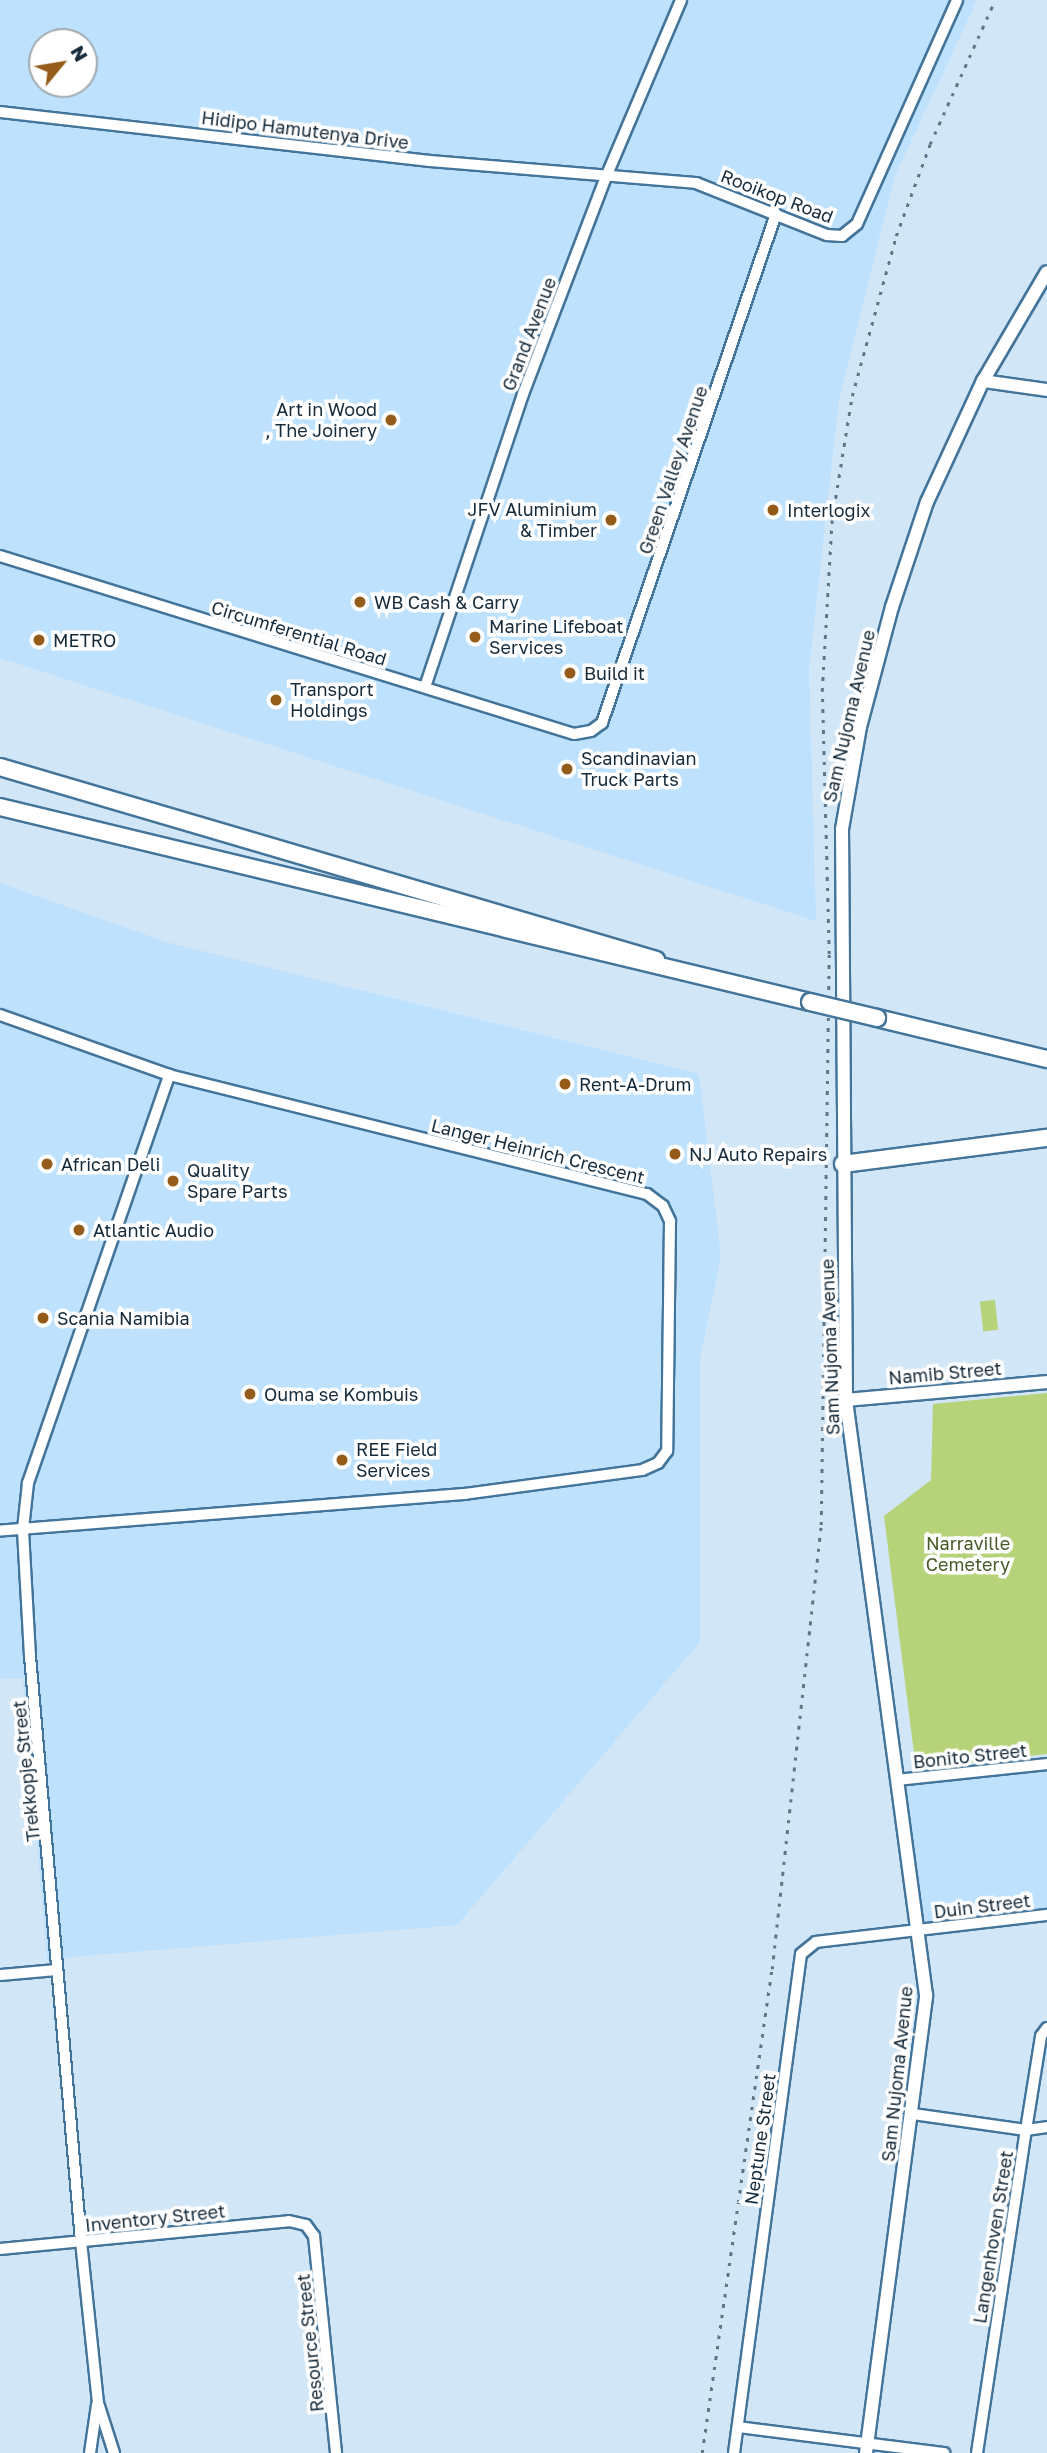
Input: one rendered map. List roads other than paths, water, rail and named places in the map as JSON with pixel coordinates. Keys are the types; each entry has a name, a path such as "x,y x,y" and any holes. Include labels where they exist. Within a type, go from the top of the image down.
{"highway":[{"path":"0,768 626,947 687,972"},
{"path":"0,807 1047,1059"},
{"path":"843,1164 1047,1138"}],"street":[{"name":"Grand Avenue","path":"425,687 523,394 606,177 681,0"},
{"name":"Rooikop Road","path":"606,177 696,183 827,235 842,236 857,224 957,0"},
{"name":"Hidipo Hamutenya Drive","path":"0,111 606,177"},
{"name":"Green Valley Avenue","path":"591,731 602,723 776,214"},
{"name":"Sam Nujoma Avenue","path":"866,2447 913,2114 926,1995 921,1930 897,1780 846,1400 841,895 846,805 860,727 892,607 927,502 983,381 1047,272"},
{"path":"983,381 1047,390"},
{"name":"Circumferential Road","path":"0,556 574,734 591,731"},
{"name":"Langer Heinrich Crescent","path":"0,1015 169,1075 647,1194 663,1206 670,1221 667,1451 658,1463 642,1470 465,1494 0,1531"},
{"name":"Trekkopje Street","path":"114,2453 98,2403 81,2241 23,1529 28,1483 169,1075"},
{"name":"Namib Street","path":"846,1400 1047,1382"},
{"name":"Bonito Street","path":"897,1780 1047,1764"},
{"name":"Duin Street","path":"921,1930 1047,1915"},
{"name":"Neptune Street","path":"734,2453 801,1954 816,1942 921,1930"},
{"path":"0,1975 57,1970"},
{"name":"Langenhoven Street","path":"977,2453 1041,2036 1047,2028"},
{"path":"913,2114 1026,2130 1047,2127"},
{"name":"Inventory Street","path":"0,2249 289,2221 311,2230"},
{"name":"Resource Street","path":"311,2230 337,2453"},
{"name":"Trekkopje Street","path":"90,2453 98,2403"},
{"path":"738,2427 866,2447 944,2453"}],"railway":[{"path":"702,2453 772,1969 821,1525 829,954 822,691 832,519 852,396 896,236 930,144 995,0"}],"place":[{"name":"Art in Wood , The Joinery","path":"391,420"},
{"name":"Interlogix","path":"773,510"},
{"name":"JFV Aluminium & Timber","path":"611,520"},
{"name":"WB Cash & Carry","path":"360,602"},
{"name":"Marine Lifeboat Services","path":"475,637"},
{"name":"METRO","path":"39,640"},
{"name":"Build it","path":"570,673"},
{"name":"Transport Holdings","path":"276,700"},
{"name":"Scandinavian Truck Parts","path":"567,769"},
{"name":"Rent-A-Drum","path":"565,1084"},
{"name":"NJ Auto Repairs","path":"675,1154"},
{"name":"African Deli","path":"47,1164"},
{"name":"Quality Spare Parts","path":"173,1181"},
{"name":"Atlantic Audio","path":"79,1230"},
{"name":"Scania Namibia","path":"43,1318"},
{"name":"Ouma se Kombuis","path":"250,1394"},
{"name":"REE Field Services","path":"342,1460"}],"park label":[{"name":"Narraville Cemetery","path":"968,1554"}]}
